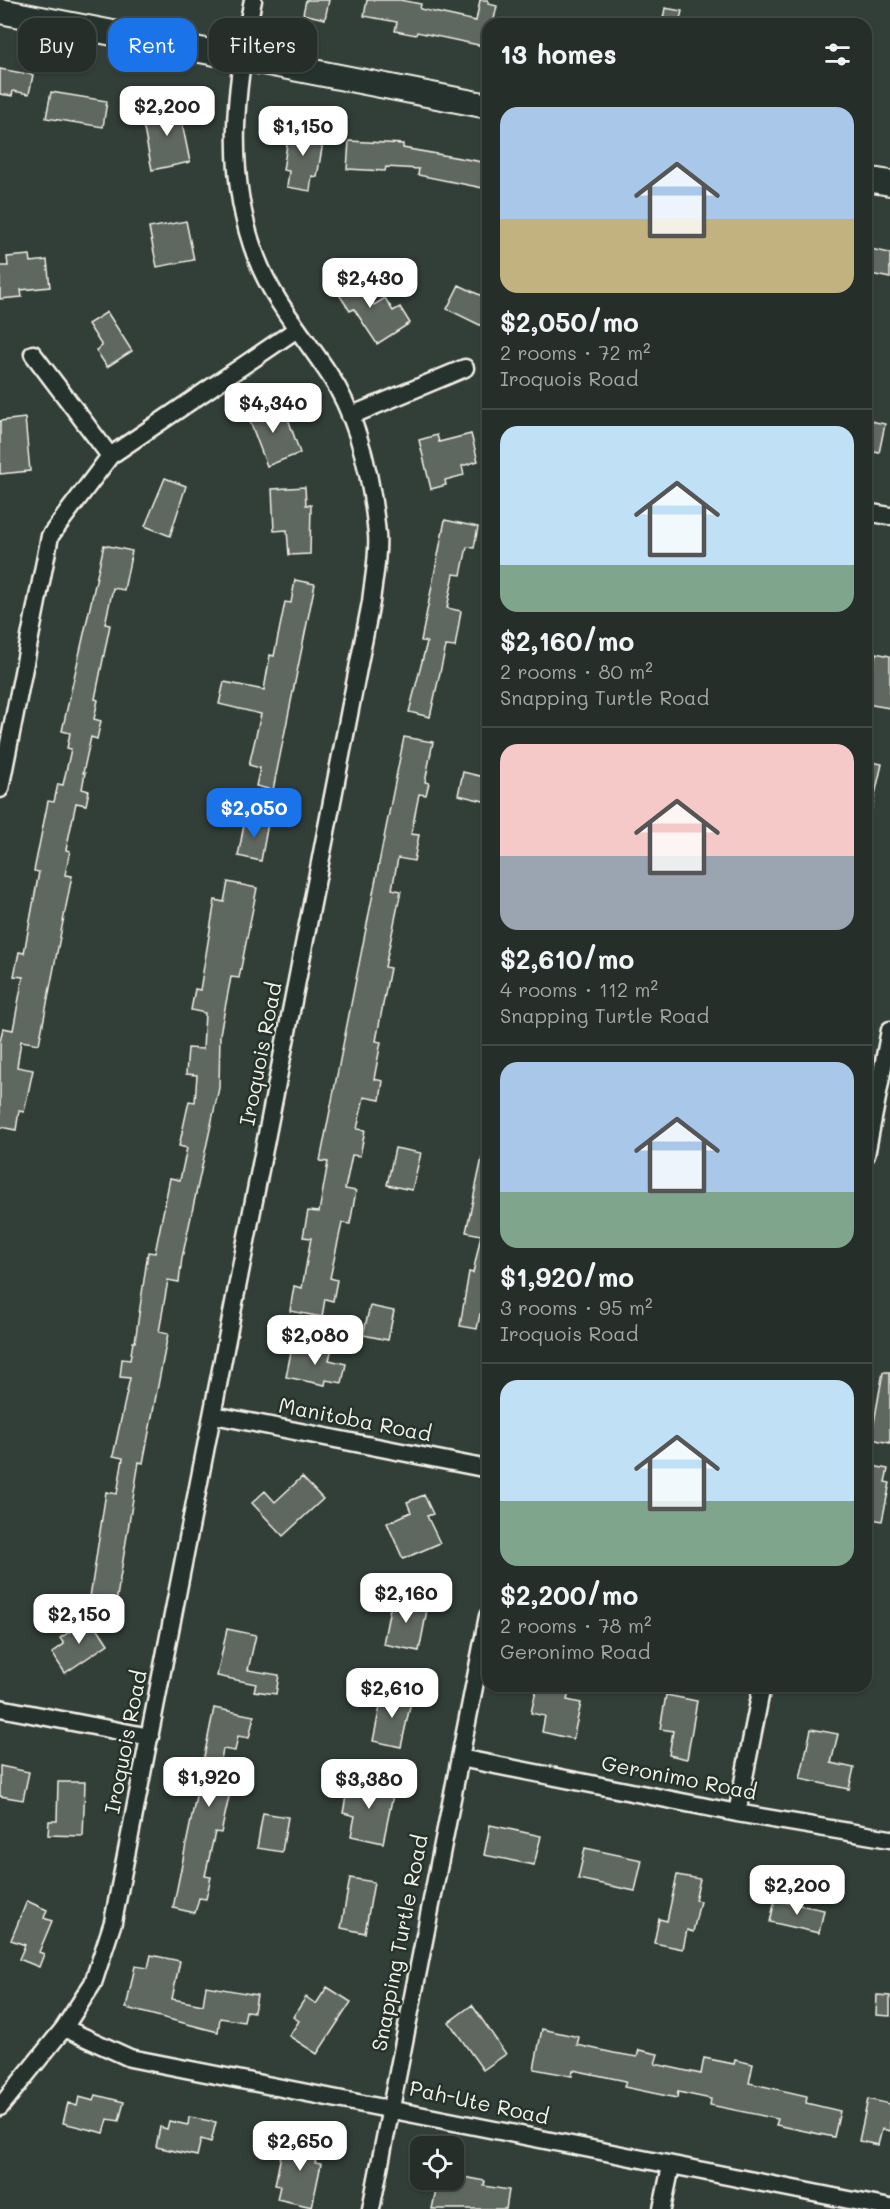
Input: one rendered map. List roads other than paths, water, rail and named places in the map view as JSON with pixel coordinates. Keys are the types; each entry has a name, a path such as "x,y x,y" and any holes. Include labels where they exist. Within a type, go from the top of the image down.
{"street":[{"name":"Iroquois Road","path":"249,18 253,0"},
{"path":"0,11 209,53"},
{"name":"Iroquois Road","path":"0,2107 64,2028 93,1983 113,1922 214,1415 371,602 377,536 365,466 350,416 331,376 297,329 257,261 241,210 235,128 240,72"},
{"path":"309,72 482,105"},
{"path":"872,180 890,183"},
{"path":"0,789 50,536 110,456 297,329"},
{"path":"33,354 110,456"},
{"path":"350,416 465,368"},
{"path":"872,513 890,516"},
{"path":"872,1124 890,1029"},
{"name":"Manitoba Road","path":"214,1415 482,1468"},
{"name":"Snapping Turtle Road","path":"371,2209 482,1646"},
{"path":"737,1813 761,1692"},
{"path":"0,1707 150,1737"},
{"name":"Geronimo Road","path":"460,1758 737,1813 890,1839"},
{"name":"Pah-Ute Road","path":"64,2028 130,2058 890,2208"},
{"path":"662,2209 671,2166"}]}
